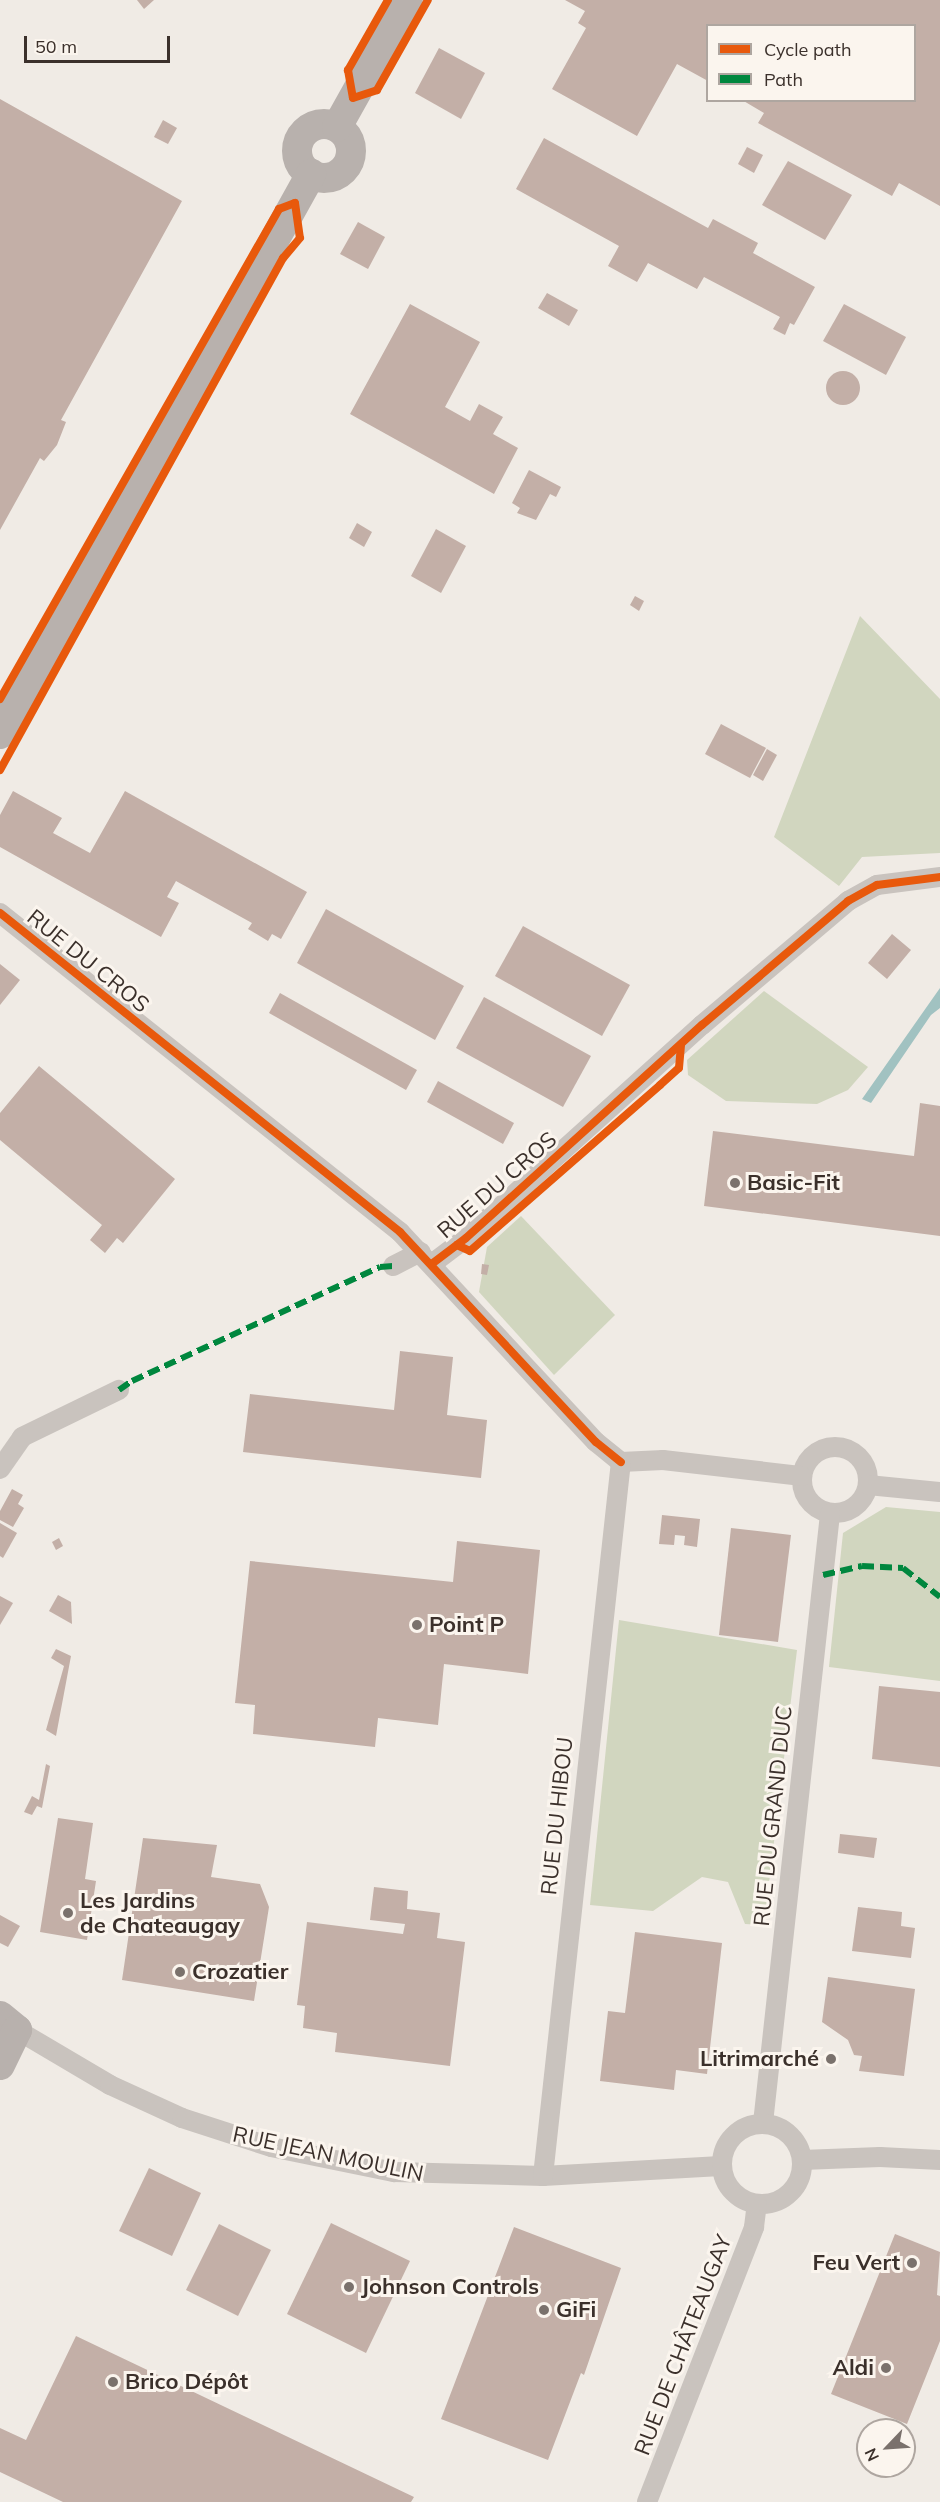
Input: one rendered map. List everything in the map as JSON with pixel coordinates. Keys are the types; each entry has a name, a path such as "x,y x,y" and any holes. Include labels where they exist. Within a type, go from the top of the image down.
{"main road":[{"path":"0,735 311,174 334,176 346,166 350,158 349,140 337,127 408,0"},
{"path":"0,2065 8,2023"}],"street":[{"name":"RUE DU CROS","path":"0,913 427,1258 466,1238 702,1025 848,901 877,885 940,877"},
{"path":"393,1266 427,1258 596,1442 621,1462 663,1460 802,1476"},
{"path":"0,1468 22,1437 119,1390"},
{"path":"838,1447 858,1455 868,1474 868,1485 859,1503 851,1510 830,1514 812,1504 802,1486 802,1476 810,1458 818,1451 838,1447"},
{"name":"RUE DU HIBOU","path":"543,2176 621,1462"},
{"path":"868,1485 940,1492"},
{"name":"RUE DU GRAND DUC","path":"763,2123 830,1514"},
{"name":"RUE JEAN MOULIN","path":"8,2023 110,2085 182,2118 271,2147 425,2175 543,2176 721,2166"},
{"path":"763,2123 784,2129 797,2143 802,2160 800,2178 790,2193 772,2203 758,2204 733,2193 721,2166 730,2138 747,2125 763,2123"},
{"path":"802,2160 880,2157 940,2160"},
{"name":"RUE DE CHÂTEAUGAY","path":"647,2502 750,2238 758,2204"}],"green space":[{"path":"860,616 940,699 940,853 862,857 839,886 774,837"},
{"path":"764,991 868,1067 848,1090 817,1104 726,1101 688,1075 687,1060"},
{"path":"521,1216 615,1315 554,1375 479,1292 487,1247"},
{"path":"886,1507 940,1512 940,1681 829,1667 843,1533"},
{"path":"619,1620 797,1650 764,1925 745,1924 728,1882 702,1877 653,1911 590,1905"}],"water":[{"path":"940,988 940,1008 931,1015 871,1103 862,1099"}],"building":[{"path":"137,0 154,0 144,9"},
{"path":"565,0 940,0 940,206 899,183 892,196 758,123 764,113 745,102 916,102 916,24 706,24 706,80 677,64 637,136 552,89 586,28 578,23 585,11"},
{"path":"439,48 485,73 461,119 415,93"},
{"path":"0,99 182,201 61,420 66,422 57,445 44,461 40,458 0,530"},
{"path":"163,120 177,128 168,144 154,137"},
{"path":"544,138 708,228 713,219 758,243 753,253 815,287 794,325 790,323 785,335 773,329 780,317 704,277 697,289 648,263 637,282 608,266 619,246 516,189"},
{"path":"747,147 763,155 754,173 738,164"},
{"path":"788,161 852,195 825,240 762,205"},
{"path":"358,222 385,237 368,269 340,254"},
{"path":"547,293 578,310 569,326 538,308"},
{"path":"410,304 480,342 445,407 470,421 479,404 503,417 493,434 518,448 494,494 350,414"},
{"path":"844,304 906,337 886,375 823,341"},
{"path":"843,371 855,376 860,388 855,400 843,405 831,400 826,388 831,376"},
{"path":"529,470 561,487 556,497 550,494 536,520 517,513 520,508 512,503"},
{"path":"357,523 372,532 364,547 349,538"},
{"path":"436,529 466,546 441,593 411,576"},
{"path":"635,596 644,601 639,611 630,605"},
{"path":"721,724 766,748 750,778 705,754"},
{"path":"767,749 777,755 763,781 753,775"},
{"path":"13,791 62,818 53,833 90,853 125,791 307,892 281,939 272,934 268,941 248,929 252,923 176,881 167,897 179,903 161,937 0,847 0,815"},
{"path":"326,909 464,986 435,1040 297,963"},
{"path":"523,926 630,985 602,1036 495,976"},
{"path":"892,934 911,950 887,979 868,963"},
{"path":"0,964 20,980 0,1005"},
{"path":"280,993 417,1070 406,1090 269,1013"},
{"path":"484,997 591,1056 563,1107 456,1048"},
{"path":"39,1066 175,1179 123,1243 117,1238 105,1253 90,1240 102,1225 0,1140 0,1113"},
{"path":"438,1081 514,1123 503,1144 427,1102"},
{"path":"920,1103 940,1106 940,1236 704,1206 713,1131 914,1156"},
{"path":"482,1264 489,1265 487,1275 481,1274"},
{"path":"400,1351 453,1357 447,1415 487,1420 481,1478 243,1452 250,1394 394,1410"},
{"path":"12,1489 23,1495 18,1504 24,1508 13,1527 0,1520 0,1511"},
{"path":"662,1515 700,1519 697,1547 684,1545 685,1536 675,1535 674,1545 659,1544"},
{"path":"0,1523 17,1533 3,1558 0,1556"},
{"path":"731,1528 791,1535 778,1642 719,1635"},
{"path":"59,1538 63,1546 56,1550 52,1542"},
{"path":"457,1541 540,1550 528,1674 444,1664 438,1725 378,1718 375,1747 253,1734 255,1705 235,1703 250,1561 453,1582"},
{"path":"58,1595 71,1602 72,1624 49,1611"},
{"path":"0,1596 13,1603 0,1625"},
{"path":"56,1649 71,1656 56,1736 46,1730 64,1666 51,1658"},
{"path":"879,1686 940,1692 940,1767 872,1759"},
{"path":"46,1764 50,1766 42,1808 37,1806 32,1815 24,1812 32,1796 39,1800"},
{"path":"58,1818 93,1823 85,1879 96,1881 87,1940 40,1932"},
{"path":"840,1834 877,1838 874,1858 838,1853"},
{"path":"143,1838 217,1845 211,1877 260,1884 269,1907 254,2001 122,1980"},
{"path":"374,1887 408,1891 407,1909 440,1913 437,1938 465,1942 450,2066 335,2052 337,2033 303,2028 305,2006 297,2005 307,1922 403,1934 405,1924 370,1920"},
{"path":"858,1907 902,1912 901,1926 915,1928 911,1958 852,1951"},
{"path":"0,1915 20,1926 8,1947 0,1943"},
{"path":"635,1932 722,1943 707,2074 676,2070 674,2090 600,2081 608,2011 625,2013"},
{"path":"828,1977 915,1989 904,2076 859,2071 862,2056 854,2055 848,2040 822,2022"},
{"path":"149,2168 201,2193 172,2256 119,2231"},
{"name":"Johnson Controls","path":"331,2223 410,2261 366,2353 287,2314"},
{"path":"219,2224 271,2250 238,2316 186,2290"},
{"name":"GiFi","path":"514,2227 621,2268 584,2375 581,2373 548,2460 441,2419"},
{"name":"Aldi","path":"895,2234 940,2252 937,2295 940,2296 940,2341 909,2418 892,2418 831,2394"},
{"name":"Brico Dépôt","path":"76,2336 414,2497 411,2502 63,2502 0,2472 0,2428 26,2440"}],"marked path":[{"path":"119,1390 132,1381 380,1267 393,1266"},
{"path":"823,1575 862,1566 903,1568 940,1597"}],"cycle path":[{"path":"388,0 348,70 353,98 377,90 428,0"},
{"path":"0,699 279,209 295,203 300,238 283,258 0,770"},
{"path":"433,1263 466,1238 702,1025 848,901 877,885 940,877"},
{"path":"0,913 400,1232 596,1442 621,1462"},
{"path":"457,1245 470,1251 660,1085 679,1068 681,1045"}],"place":[{"name":"Basic-Fit","path":"735,1183"},
{"name":"Point P","path":"417,1625"},
{"name":"Les Jardins de Chateaugay","path":"68,1913"},
{"name":"Crozatier","path":"180,1972"},
{"name":"Litrimarché","path":"831,2059"},
{"name":"Feu Vert","path":"912,2263"},
{"name":"Johnson Controls","path":"349,2287"},
{"name":"GiFi","path":"544,2310"},
{"name":"Aldi","path":"886,2368"},
{"name":"Brico Dépôt","path":"113,2382"}]}
